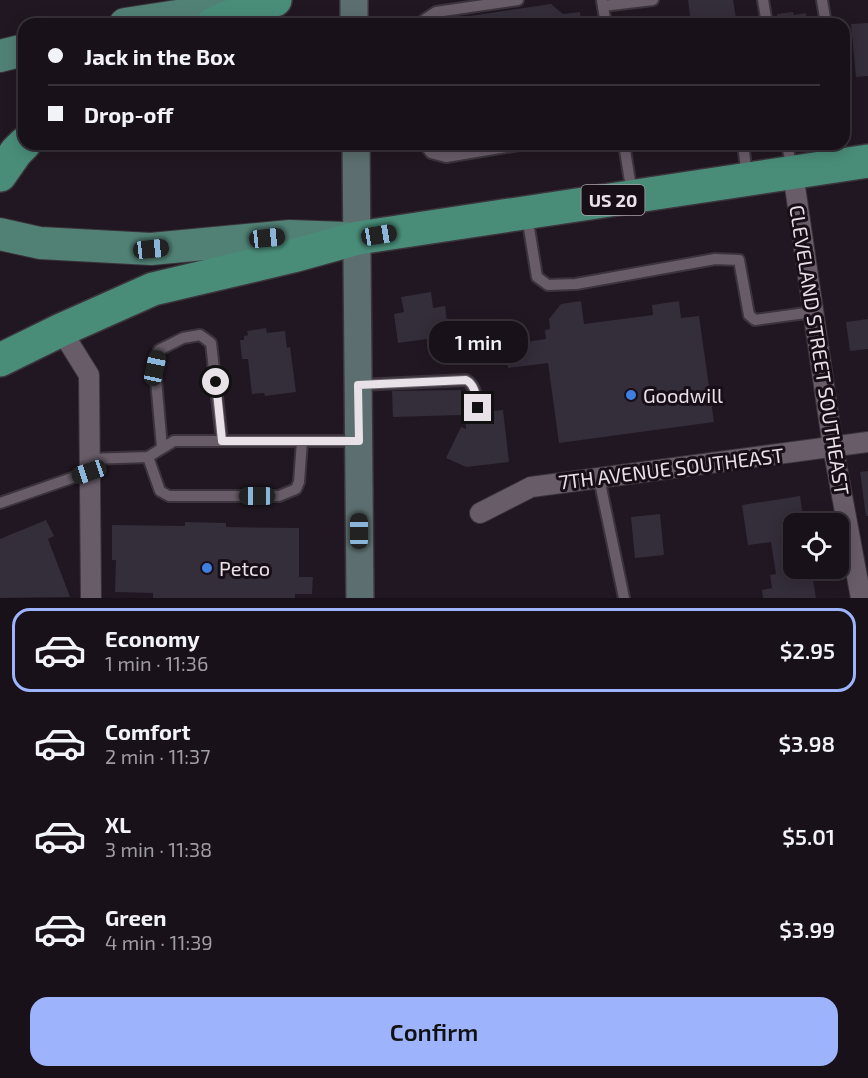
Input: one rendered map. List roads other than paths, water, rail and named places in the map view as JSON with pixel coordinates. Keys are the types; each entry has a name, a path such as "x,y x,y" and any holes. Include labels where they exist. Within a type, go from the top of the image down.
{"highway":[{"path":"228,18 267,2"},
{"path":"0,175 18,150"},
{"name":"US 20","path":"358,238 747,179 790,158 853,160"},
{"path":"0,360 153,288 293,256 358,238"}],"main road":[{"path":"354,0 354,18"},
{"path":"164,18 267,2"},
{"path":"0,56 18,52"},
{"path":"356,150 360,598"},
{"name":"US 20","path":"0,234 40,243 151,249 290,236 358,238"}],"street":[{"name":"CLEVELAND STREET SOUTHEAST","path":"790,158 833,447 861,598"},
{"path":"61,330 89,375 91,598"},
{"name":"7TH AVENUE SOUTHEAST","path":"480,513 531,487 868,441"}],"lane":[{"path":"427,18 436,12 518,0"},
{"path":"605,18 603,3 653,0"},
{"path":"763,0 766,18"},
{"path":"822,0 825,18"},
{"path":"429,150 446,158 489,150"},
{"path":"625,150 632,197"},
{"path":"744,150 747,179"},
{"path":"527,213 537,277 548,285 576,284 715,260 739,260 749,315 755,320 813,312"},
{"path":"162,448 155,368 159,350 183,338 200,335 211,343 222,441"},
{"path":"358,385 466,380 475,390 478,408"},
{"path":"0,502 89,465 148,457 174,441 359,441"},
{"path":"148,457 160,491 169,496 279,496 296,489 299,482 302,441"},
{"path":"599,478 624,598"}],"place":[{"name":"Goodwill","path":"631,395"},
{"name":"Petco","path":"207,568"}]}
